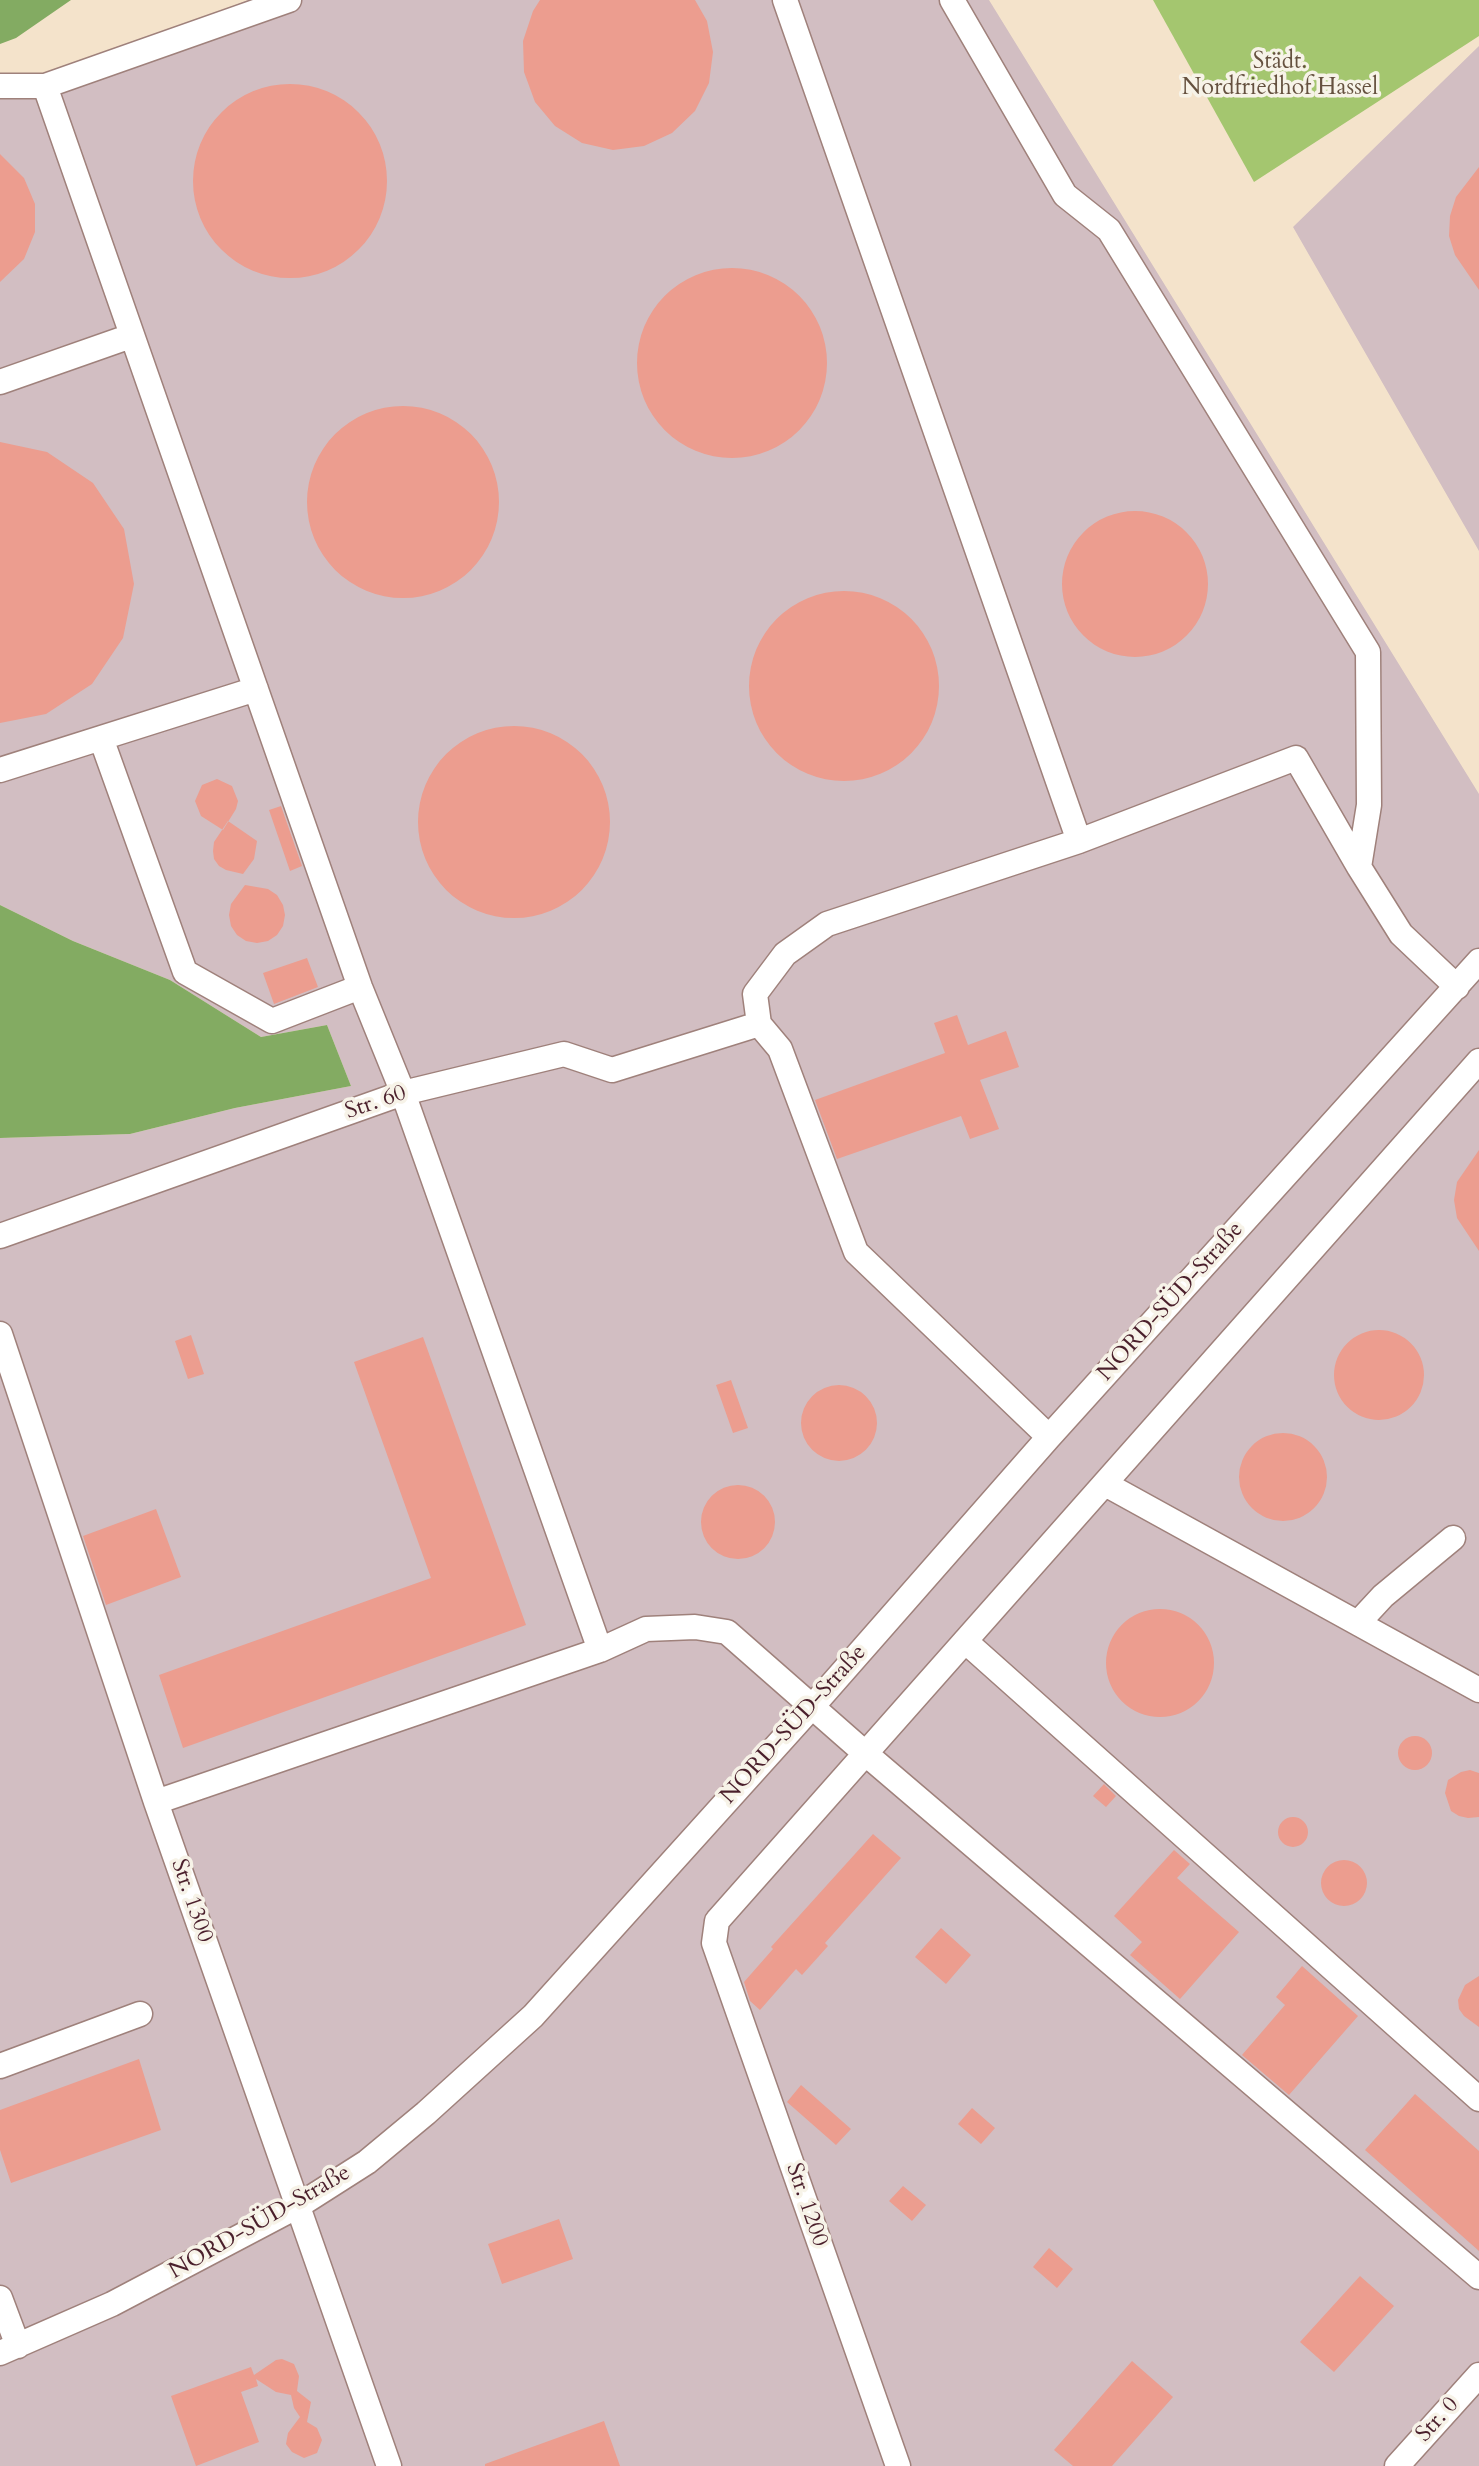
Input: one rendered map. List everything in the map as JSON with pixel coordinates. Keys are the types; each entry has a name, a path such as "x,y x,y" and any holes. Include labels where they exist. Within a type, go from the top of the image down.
{"lane":[{"path":"0,86 45,86 289,0"},
{"path":"785,0 1079,841"},
{"path":"952,0 1065,195 1109,230 1368,652 1370,806 1359,867"},
{"path":"45,86 360,987 403,1093 600,1650"},
{"path":"0,382 131,337"},
{"path":"0,770 256,689"},
{"path":"101,738 186,972 272,1021 360,987"},
{"path":"1049,1437 856,1252 780,1049 759,1024 755,994 785,954 827,924 1079,841 1296,758 1401,934 1457,986"},
{"name":"NORD-SÜD-Straße","path":"9,2349 112,2304 298,2206 366,2162 426,2113 533,2016 1049,1437 1479,961"},
{"name":"Str. 60","path":"0,1236 403,1093 564,1054 612,1070 759,1024"},
{"path":"866,1754 965,1640 1107,1485 1479,1060"},
{"name":"Str. 1300","path":"0,1334 156,1802 389,2466"},
{"path":"1107,1485 1479,1690"},
{"path":"1358,1623 1383,1596 1453,1538"},
{"path":"156,1802 600,1650 646,1629 695,1627 727,1632 866,1754 1479,2277"},
{"path":"965,1640 1479,2099"},
{"name":"Str. 1200","path":"866,1754 717,1921 714,1943 898,2466"},
{"path":"0,2066 140,2014"},
{"path":"0,2298 9,2349"},
{"name":"Str. 0","path":"1397,2466 1479,2375"}],"shaded area":[{"path":"248,0 989,0 1479,794 1479,2466 0,2466 0,1138 130,1134 235,1108 351,1086 327,1025 261,1037 170,980 73,941 0,905 0,73 65,75"},
{"path":"1479,46 1479,551 1293,227"}],"green space":[{"path":"0,0 71,0 16,38 0,44"},
{"name":"Städt. Nordfriedhof Hassel","path":"1153,0 1479,0 1479,36 1254,182"},
{"path":"0,905 73,941 170,980 261,1037 327,1025 351,1086 235,1108 130,1134 0,1138"}],"building":[{"path":"540,0 695,0 707,21 713,52 709,83 695,111 672,133 644,146 613,150 582,143 555,126 535,102 524,72 523,41 533,11"},
{"path":"290,84 327,92 358,113 379,144 387,181 379,218 358,249 327,270 290,278 253,270 222,249 201,218 193,181 201,144 222,113 253,92"},
{"path":"0,154 24,178 35,204 35,232 24,259 0,282"},
{"path":"1479,167 1479,290 1455,255 1449,236 1450,216 1456,197"},
{"path":"732,268 768,276 785,284 799,296 811,310 819,327 827,363 819,399 811,416 799,430 785,442 768,450 732,458 696,450 679,442 665,430 653,416 645,399 637,363 645,327 653,310 665,296 679,284 696,276"},
{"path":"403,406 422,407 440,413 471,434 492,465 498,483 498,521 492,539 471,570 440,591 422,597 403,598 384,597 366,591 335,570 314,539 308,521 307,502 308,483 314,465 335,434 366,413 384,407"},
{"path":"0,442 47,452 93,483 124,529 134,584 123,638 92,684 46,714 0,723"},
{"path":"1135,511 1163,517 1186,533 1202,556 1208,584 1202,612 1186,635 1163,651 1135,657 1107,651 1084,635 1068,612 1062,584 1068,556 1084,533 1107,517"},
{"path":"844,591 880,599 897,607 911,619 923,633 931,650 939,686 931,722 923,739 911,753 897,765 880,773 844,781 808,773 791,765 777,753 765,739 757,722 749,686 757,650 765,633 777,619 791,607 808,599"},
{"path":"514,726 551,733 582,754 603,785 610,822 603,859 582,890 551,911 514,918 477,911 446,890 425,859 418,822 425,785 446,754 477,733"},
{"path":"217,779 232,786 238,801 223,830 201,816 195,801 202,785"},
{"path":"281,806 302,866 290,871 269,810"},
{"path":"228,821 257,841 254,859 243,874 226,870 214,859 214,842"},
{"path":"245,885 268,889 277,895 283,905 283,926 277,935 268,941 246,941 237,935 231,926 231,904"},
{"path":"307,958 318,987 274,1004 263,973"},
{"path":"957,1015 968,1045 1006,1031 1019,1067 980,1080 999,1129 970,1139 961,1116 837,1159 815,1100 945,1053 934,1023"},
{"path":"1479,1150 1479,1251 1457,1218 1454,1200 1457,1182"},
{"path":"1379,1330 1396,1333 1411,1343 1421,1358 1424,1375 1421,1392 1411,1407 1396,1417 1379,1420 1362,1417 1347,1407 1337,1392 1334,1375 1337,1358 1347,1343 1362,1333"},
{"path":"191,1335 204,1374 188,1379 175,1341"},
{"path":"423,1337 526,1625 183,1748 159,1675 431,1578 354,1362"},
{"path":"731,1380 748,1428 733,1433 716,1385"},
{"path":"839,1385 854,1388 866,1396 874,1408 877,1423 874,1438 866,1450 854,1458 839,1461 824,1458 812,1450 804,1438 801,1423 804,1408 812,1396 824,1388"},
{"path":"1274,1433 1292,1433 1308,1440 1320,1452 1327,1468 1327,1486 1320,1502 1308,1514 1292,1521 1274,1521 1258,1514 1246,1502 1239,1486 1239,1468 1246,1452 1258,1440"},
{"path":"738,1485 752,1488 764,1496 772,1508 775,1522 772,1536 764,1548 752,1556 738,1559 724,1556 712,1548 704,1536 701,1522 704,1508 712,1496 724,1488"},
{"path":"156,1509 181,1577 106,1605 83,1536"},
{"path":"1160,1609 1181,1613 1198,1625 1210,1642 1214,1663 1210,1684 1198,1701 1181,1713 1160,1717 1139,1713 1122,1701 1110,1684 1106,1663 1110,1642 1122,1625 1139,1613"},
{"path":"1415,1736 1427,1741 1432,1753 1427,1765 1415,1770 1403,1765 1398,1753 1403,1741"},
{"path":"1470,1770 1479,1773 1479,1817 1468,1818 1451,1811 1445,1793 1448,1780"},
{"path":"1104,1784 1116,1796 1106,1807 1093,1796"},
{"path":"1293,1817 1304,1821 1308,1832 1304,1843 1293,1847 1282,1843 1278,1832 1282,1821"},
{"path":"873,1834 901,1858 825,1943 828,1946 802,1975 796,1969 760,2010 750,2001 744,1982 773,1949 771,1947"},
{"path":"1174,1850 1190,1864 1177,1878 1239,1932 1180,1999 1130,1955 1142,1942 1114,1916"},
{"path":"1344,1860 1360,1867 1367,1883 1360,1899 1344,1906 1328,1899 1321,1883 1328,1867"},
{"path":"941,1928 971,1955 946,1984 915,1957"},
{"path":"1302,1966 1358,2016 1289,2095 1242,2055 1285,2005 1276,1997"},
{"path":"1479,1976 1479,2027 1464,2016 1459,2009 1458,2000 1465,1985"},
{"path":"139,2059 161,2130 11,2183 0,2150 0,2110"},
{"path":"801,2085 851,2129 836,2145 787,2102"},
{"path":"1415,2094 1479,2151 1479,2251 1365,2150"},
{"path":"972,2108 995,2128 981,2144 958,2124"},
{"path":"903,2186 926,2205 912,2221 889,2201"},
{"path":"559,2219 573,2259 502,2284 488,2244"},
{"path":"1049,2248 1073,2269 1057,2288 1033,2267"},
{"path":"1360,2276 1394,2306 1334,2372 1300,2342"},
{"path":"282,2359 294,2364 299,2376 297,2391 311,2402 307,2422 317,2428 322,2440 317,2453 304,2458 292,2452 286,2444 288,2433 300,2417 294,2408 291,2395 276,2392 256,2379 258,2386 241,2392 259,2442 196,2466 171,2396 251,2367 254,2375 276,2360"},
{"path":"1132,2361 1173,2397 1112,2466 1073,2466 1054,2450"},
{"path":"604,2421 620,2466 485,2466 485,2464"}]}
